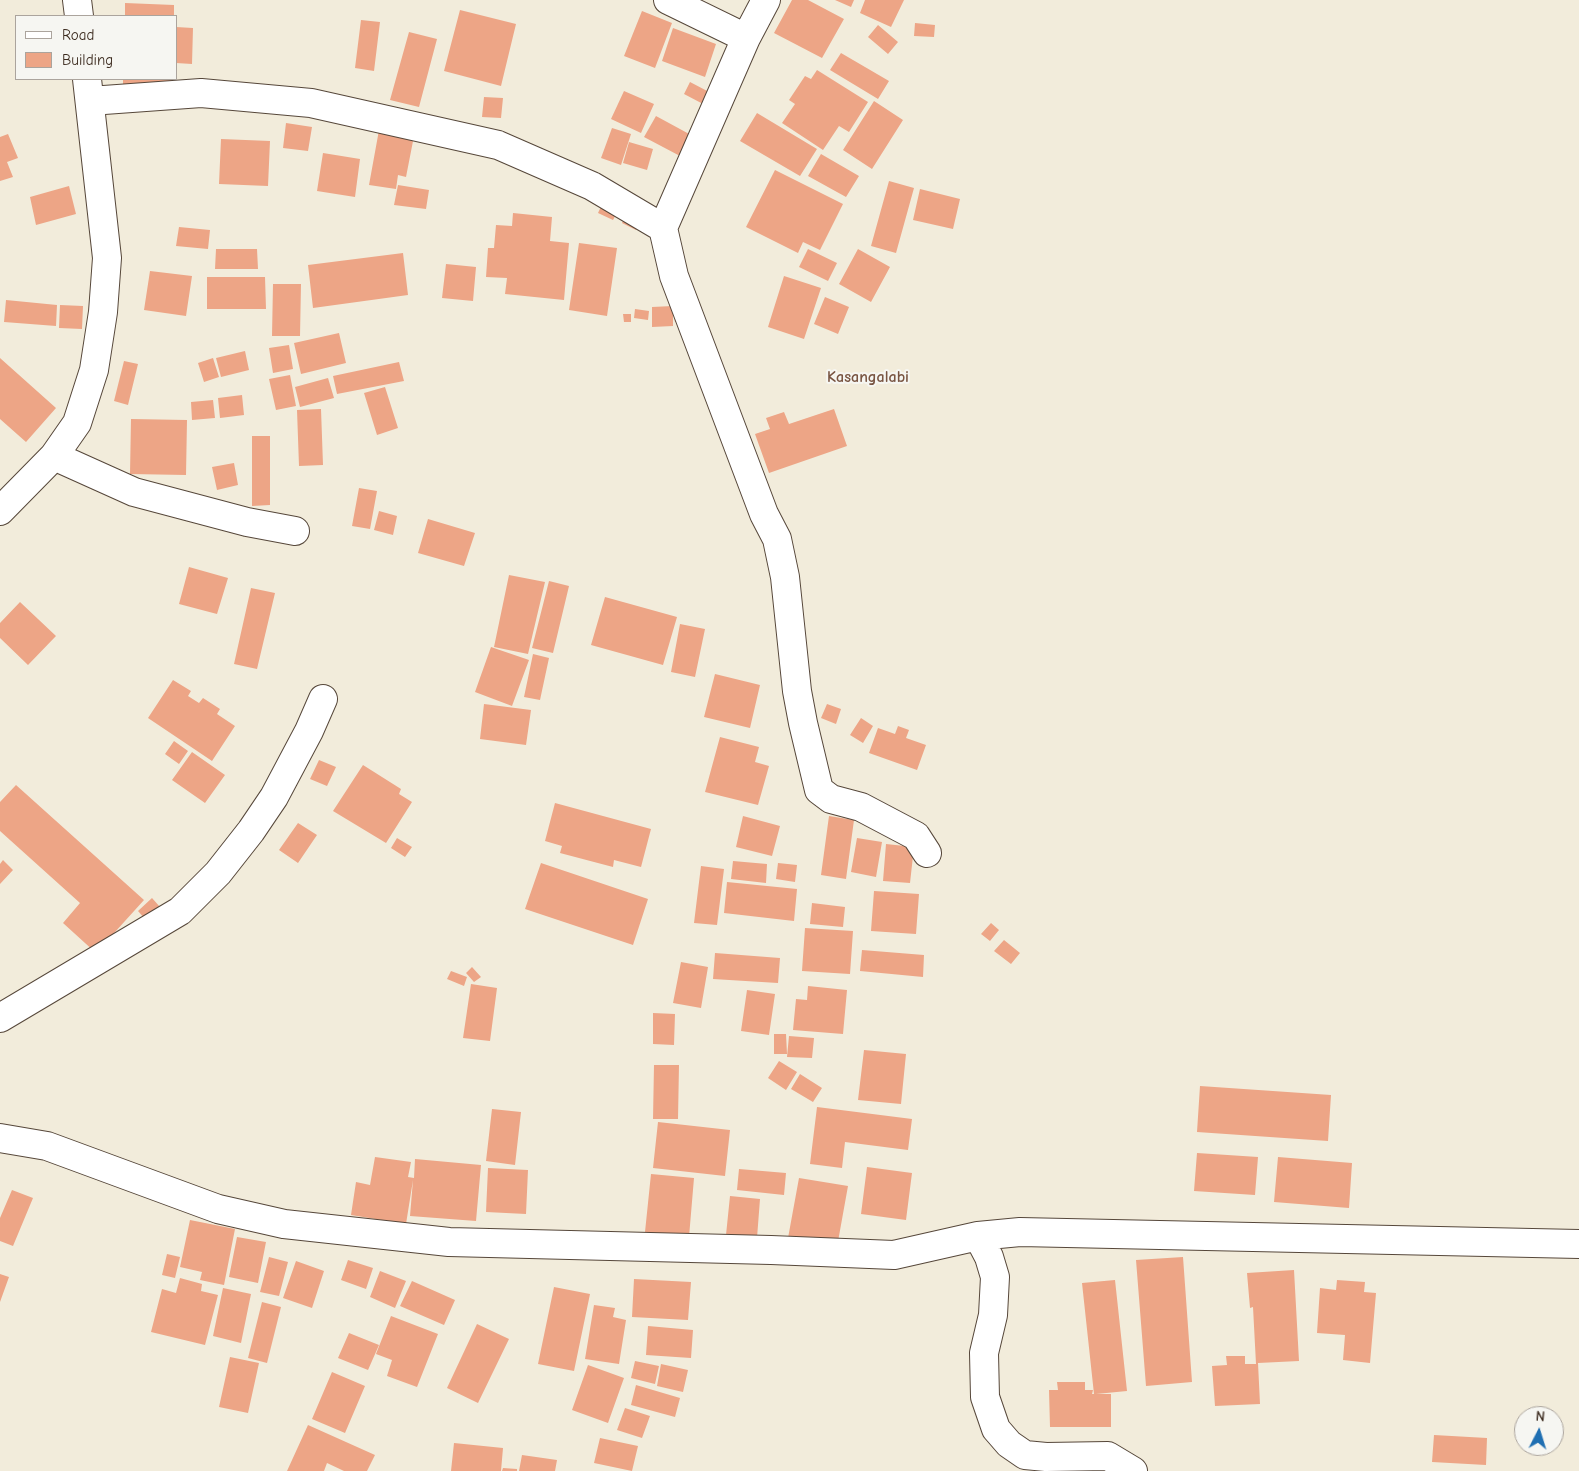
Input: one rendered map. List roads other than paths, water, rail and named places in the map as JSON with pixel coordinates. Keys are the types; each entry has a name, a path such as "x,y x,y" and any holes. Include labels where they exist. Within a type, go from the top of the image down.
{"street":[{"path":"77,0 79,15"},
{"path":"668,0 746,38"},
{"path":"766,0 746,38 663,228 674,276 764,514 777,539 784,577 797,691 819,790 831,799 860,807 916,836 927,853"},
{"path":"0,511 54,456 77,423 94,370 103,312 107,258 89,90 201,93 311,103 498,145 592,186 663,228"},
{"path":"54,456 134,492 247,522 295,531"},
{"path":"0,1018 180,911 218,873 251,831 274,797 309,732 322,699"},
{"path":"0,1138 47,1146 218,1209 284,1224 449,1242 771,1250 894,1256 978,1236 1030,1232 1579,1244"},
{"path":"978,1236 989,1257 995,1277 993,1315 984,1353 985,1397 996,1429 1009,1444 1026,1455 1046,1457 1108,1456 1133,1471"}],"district":[{"name":"Kasangalabi","path":"868,377"}]}
